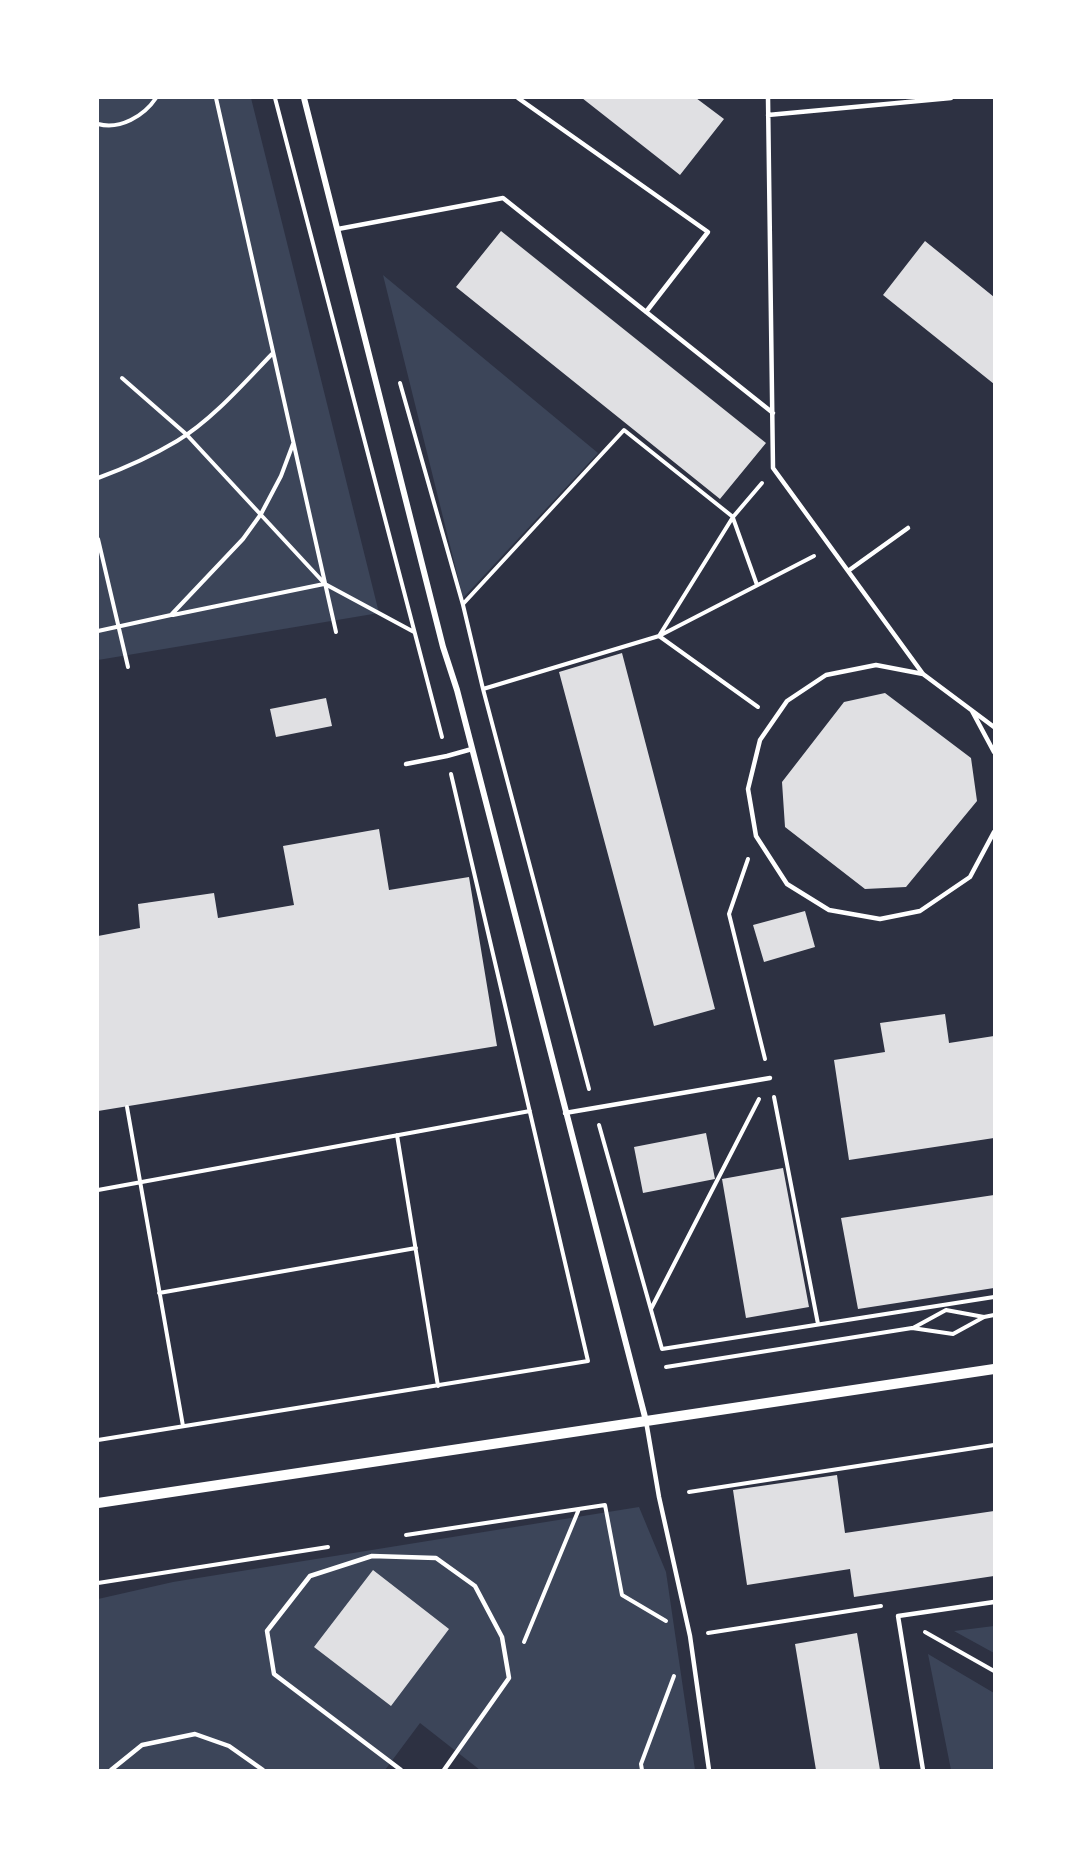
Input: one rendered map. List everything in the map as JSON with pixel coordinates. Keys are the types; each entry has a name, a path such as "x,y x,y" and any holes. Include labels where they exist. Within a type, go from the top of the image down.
{"street":[{"path":"304,98 443,647 472,749 646,1421"},
{"path":"98,1503 994,1369"}],"lane":[{"path":"518,98 708,232 646,312"},
{"path":"768,98 774,468 923,674 994,727"},
{"path":"768,115 951,98"},
{"path":"338,229 503,198 773,413"},
{"path":"848,571 908,528"},
{"path":"923,674 876,665 826,675 787,700 760,740 748,789 756,836 787,884 829,910 880,919 920,911 970,877 994,832"},
{"path":"971,708 994,752"},
{"path":"406,764 472,749"},
{"path":"566,1113 770,1078"},
{"path":"646,1421 659,1497 690,1636 709,1770"},
{"path":"401,1770 274,1674 267,1631 310,1576 372,1556 436,1558 475,1586 502,1637 509,1678 444,1770"},
{"path":"922,1770 898,1616 994,1602"},
{"path":"111,1770 142,1745 195,1734 229,1746 263,1770"}],"path":[{"path":"98,124 121,124 144,113 156,98"},
{"path":"216,98 336,632"},
{"path":"98,1440 588,1361 447,756 275,98"},
{"path":"98,478 128,467 179,441 224,402 273,353"},
{"path":"122,378 186,434 325,584 414,632"},
{"path":"757,585 733,517 624,430 463,605 483,689 594,1108 662,1349 994,1297"},
{"path":"171,615 243,539 261,514 281,476 293,443"},
{"path":"659,636 733,517 774,468"},
{"path":"98,539 128,667"},
{"path":"483,689 659,636 831,547"},
{"path":"98,631 325,584"},
{"path":"659,636 775,719"},
{"path":"770,1078 818,1324"},
{"path":"127,1107 183,1426"},
{"path":"98,1190 530,1111"},
{"path":"396,1135 438,1386"},
{"path":"159,1293 416,1248"},
{"path":"912,1328 946,1310 984,1317 994,1316"},
{"path":"666,1367 912,1328 953,1334 984,1317"},
{"path":"688,1492 994,1445"},
{"path":"605,1505 622,1595 690,1636 892,1604"},
{"path":"509,1678 579,1509"},
{"path":"880,1606 994,1671"},
{"path":"642,1770 641,1764 690,1636"}],"shaded area":[{"path":"98,98 251,98 379,613 98,660"},
{"path":"383,275 598,453 463,598"},
{"path":"639,1507 666,1572 695,1770 480,1770 420,1723 385,1770 98,1770 98,1599 173,1582"},
{"path":"994,1626 994,1653 954,1631"},
{"path":"928,1654 994,1693 994,1770 951,1770"}],"building":[{"path":"582,98 696,98 724,119 680,175"},
{"path":"501,231 766,443 720,499 456,287"},
{"path":"925,241 994,297 994,384 883,295"},
{"path":"622,653 715,1009 654,1026 559,672"},
{"path":"885,693 971,758 977,801 906,887 865,889 785,827 782,782 844,702"},
{"path":"326,698 332,726 276,737 270,709"},
{"path":"379,829 389,890 469,877 497,1046 98,1111 98,936 140,928 138,904 214,893 218,918 294,905 283,846"},
{"path":"805,911 815,947 764,962 753,925"},
{"path":"945,1014 949,1043 994,1036 994,1138 849,1160 834,1060 885,1052 880,1023"},
{"path":"706,1133 715,1179 643,1193 634,1147"},
{"path":"783,1168 809,1307 746,1318 722,1179"},
{"path":"994,1195 994,1288 858,1309 841,1218"},
{"path":"837,1475 845,1533 994,1511 994,1576 854,1597 850,1569 747,1585 733,1490"},
{"path":"373,1570 449,1629 391,1706 314,1647"},
{"path":"857,1633 880,1770 816,1770 795,1644"}]}
